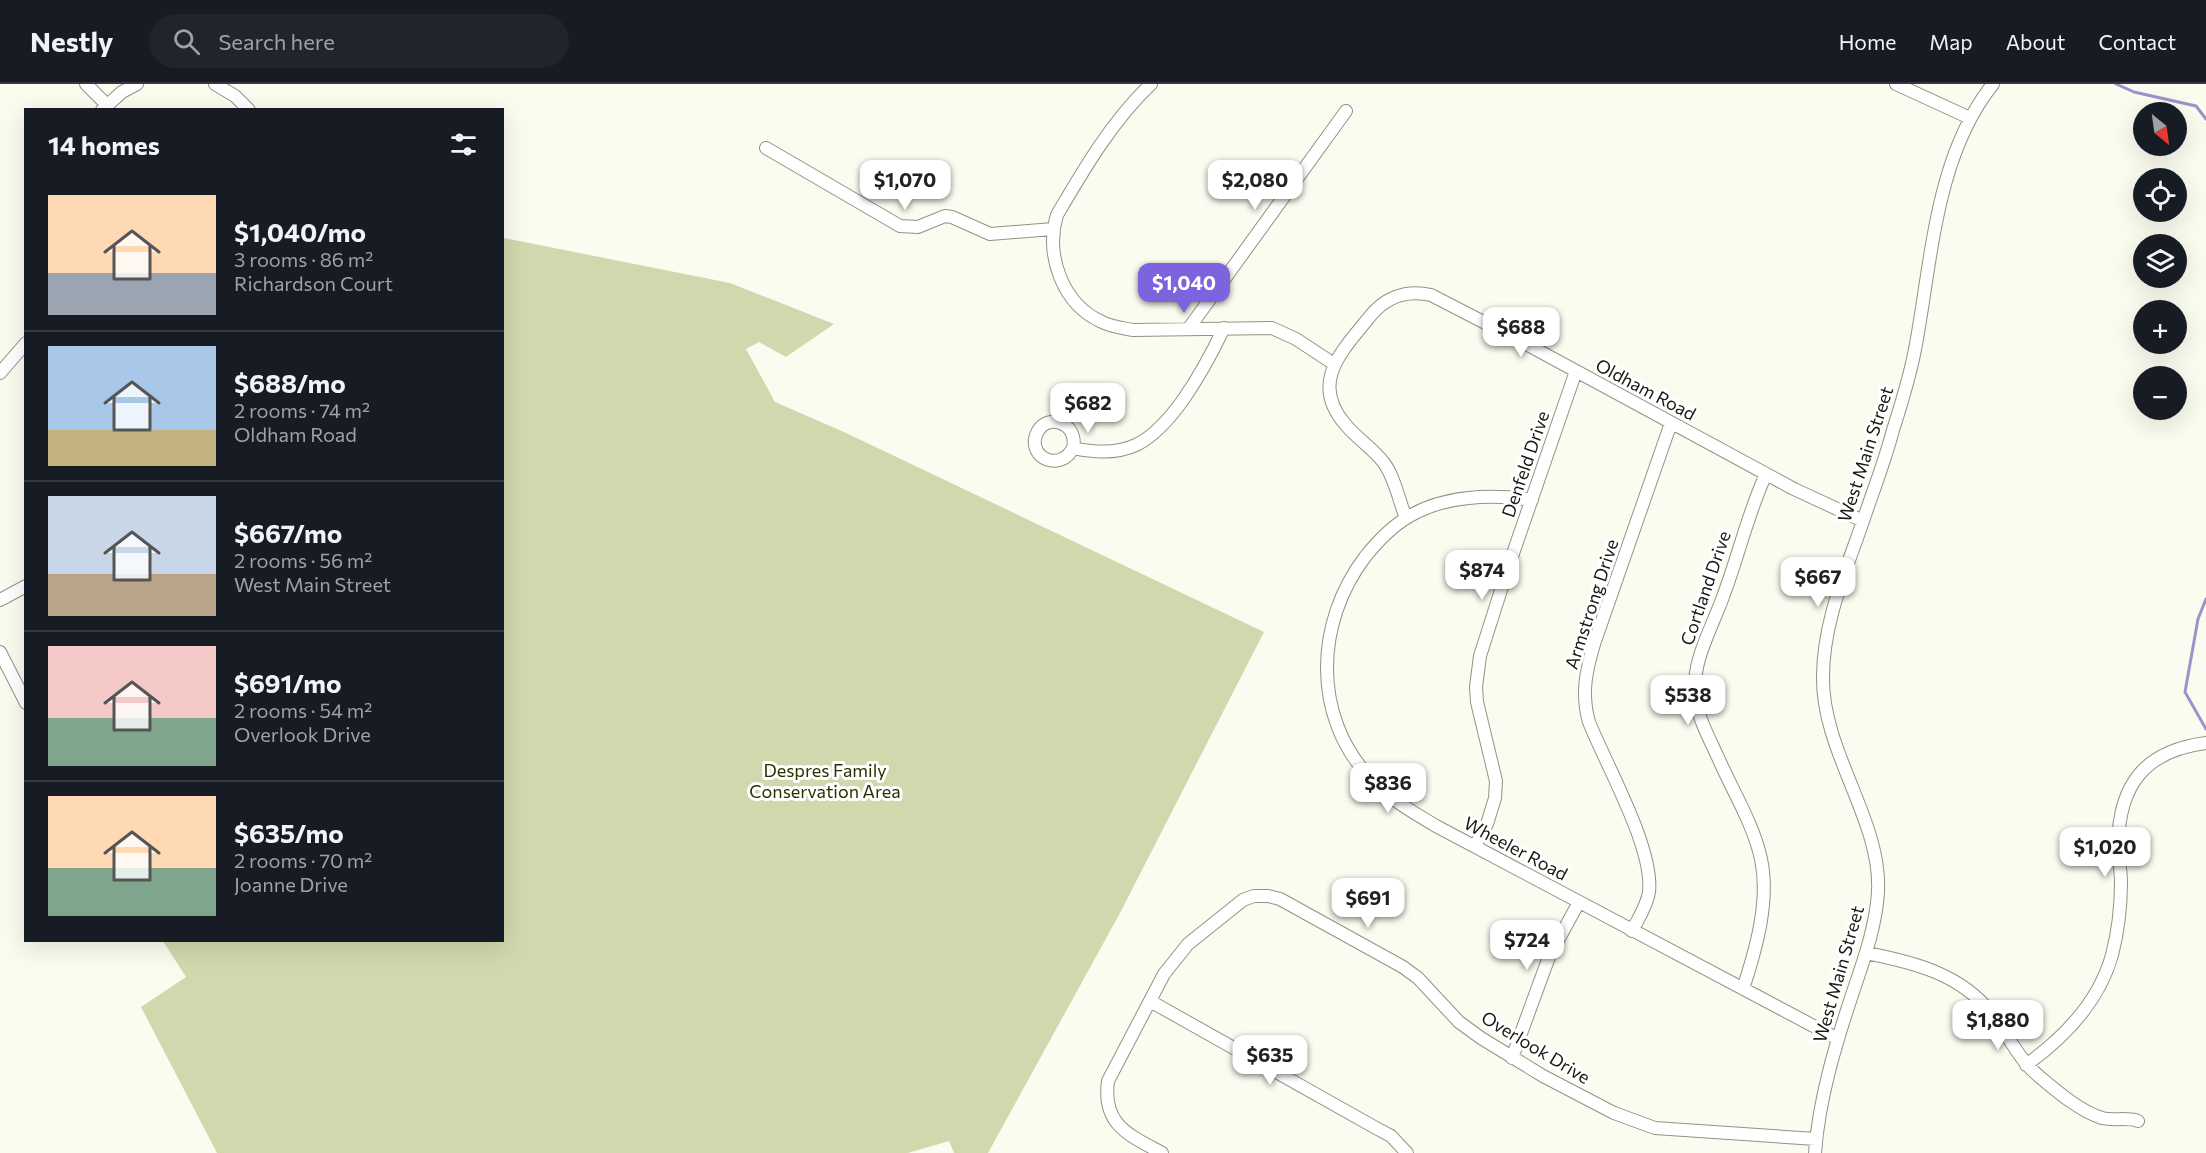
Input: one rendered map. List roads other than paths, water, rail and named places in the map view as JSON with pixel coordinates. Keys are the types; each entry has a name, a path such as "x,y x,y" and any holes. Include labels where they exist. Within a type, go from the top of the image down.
{"street":[{"path":"86,84 104,107 122,92 137,84"},
{"path":"214,84 235,96 247,108"},
{"path":"1151,84 1128,108 1101,144 1057,215 1052,244 1060,278 1067,292 1088,314 1114,327 1133,330 1272,328 1296,339 1334,364 1330,388 1333,404 1346,426 1386,465 1406,518"},
{"path":"1896,84 1970,118"},
{"name":"West Main Street","path":"1815,1153 1823,1099 1838,1039 1866,952 1878,892 1876,862 1830,729 1824,699 1823,677 1826,645 1834,607 1893,432 1910,370 1945,181 1955,150 1970,118 1993,84"},
{"path":"1189,328 1346,111"},
{"path":"766,148 900,225 918,226 945,216 990,234 1053,229"},
{"name":"Oldham Road","path":"1334,364 1379,306 1389,299 1418,292 1447,303 1766,474 1832,508 1863,521"},
{"path":"1073,448 1101,452 1119,451 1132,447 1157,433 1165,425 1209,360 1224,328"},
{"path":"0,373 24,345"},
{"name":"Denfeld Drive","path":"1475,846 1487,824 1495,798 1496,781 1479,711 1476,687 1478,673 1486,636 1576,371"},
{"name":"Armstrong Drive","path":"1632,931 1649,893 1647,863 1624,800 1589,722 1584,691 1594,644 1671,423"},
{"name":"Cortland Drive","path":"1743,989 1752,960 1762,907 1761,857 1702,721 1695,696 1695,682 1702,652 1723,598 1749,513 1766,474"},
{"name":"Wheeler Road","path":"1532,500 1506,496 1479,497 1430,507 1406,518 1389,532 1357,568 1338,604 1332,625 1326,669 1332,708 1346,744 1370,778 1398,802 1632,931 1838,1039"},
{"path":"0,600 24,586"},
{"path":"0,652 24,699"},
{"path":"2026,1065 2071,1028 2090,1001 2112,956 2121,879 2118,845 2120,822 2129,789 2140,774 2162,756 2187,746 2206,743"},
{"name":"Overlook Drive","path":"1162,1153 1121,1130 1112,1118 1106,1096 1108,1081 1164,974 1188,944 1213,922 1243,900 1254,896 1280,899 1403,967 1418,978 1459,1022 1512,1058 1614,1113 1655,1128 1816,1139"},
{"path":"1512,1058 1550,957 1579,902"},
{"path":"1866,952 1933,970 1958,982 1974,994 1991,1012 2026,1065 2050,1086 2090,1113 2103,1118 2138,1121"},
{"path":"1150,1001 1391,1136 1407,1153"}],"waterway":[{"path":"2116,84 2134,92 2196,106 2206,119"},
{"path":"2206,599 2198,619 2185,692 2206,729"}],"park label":[{"name":"Despres Family Conservation Area","path":"825,780"}]}
